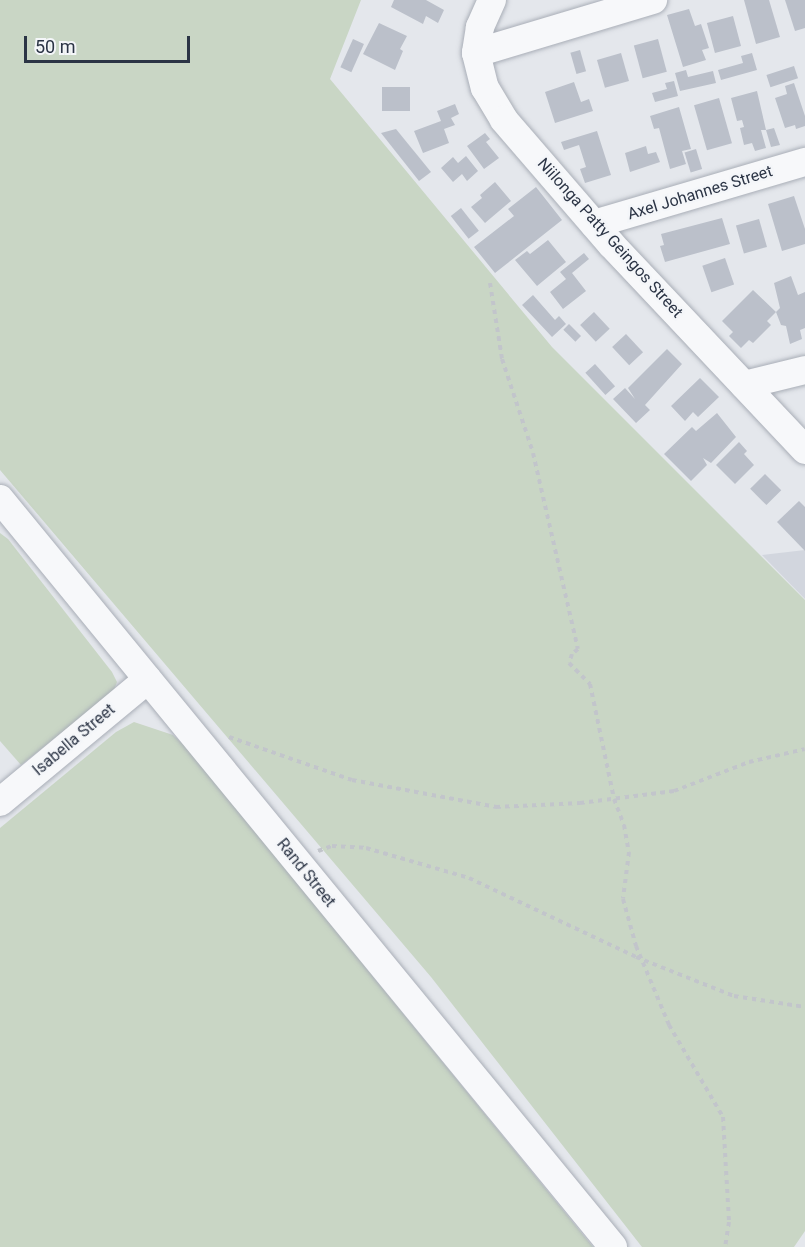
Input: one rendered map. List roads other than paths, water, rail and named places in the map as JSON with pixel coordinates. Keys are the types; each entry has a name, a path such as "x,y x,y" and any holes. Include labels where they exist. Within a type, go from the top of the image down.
{"street":[{"name":"Niilonga Patty Geingos Street","path":"492,0 480,27 476,53 485,88 504,120 594,224 805,450"},
{"path":"476,53 653,0"},
{"name":"Axel Johannes Street","path":"594,224 805,162"},
{"path":"744,385 805,370"},
{"name":"Rand Street","path":"0,498 613,1247"},
{"name":"Isabella Street","path":"0,801 148,679"}]}
